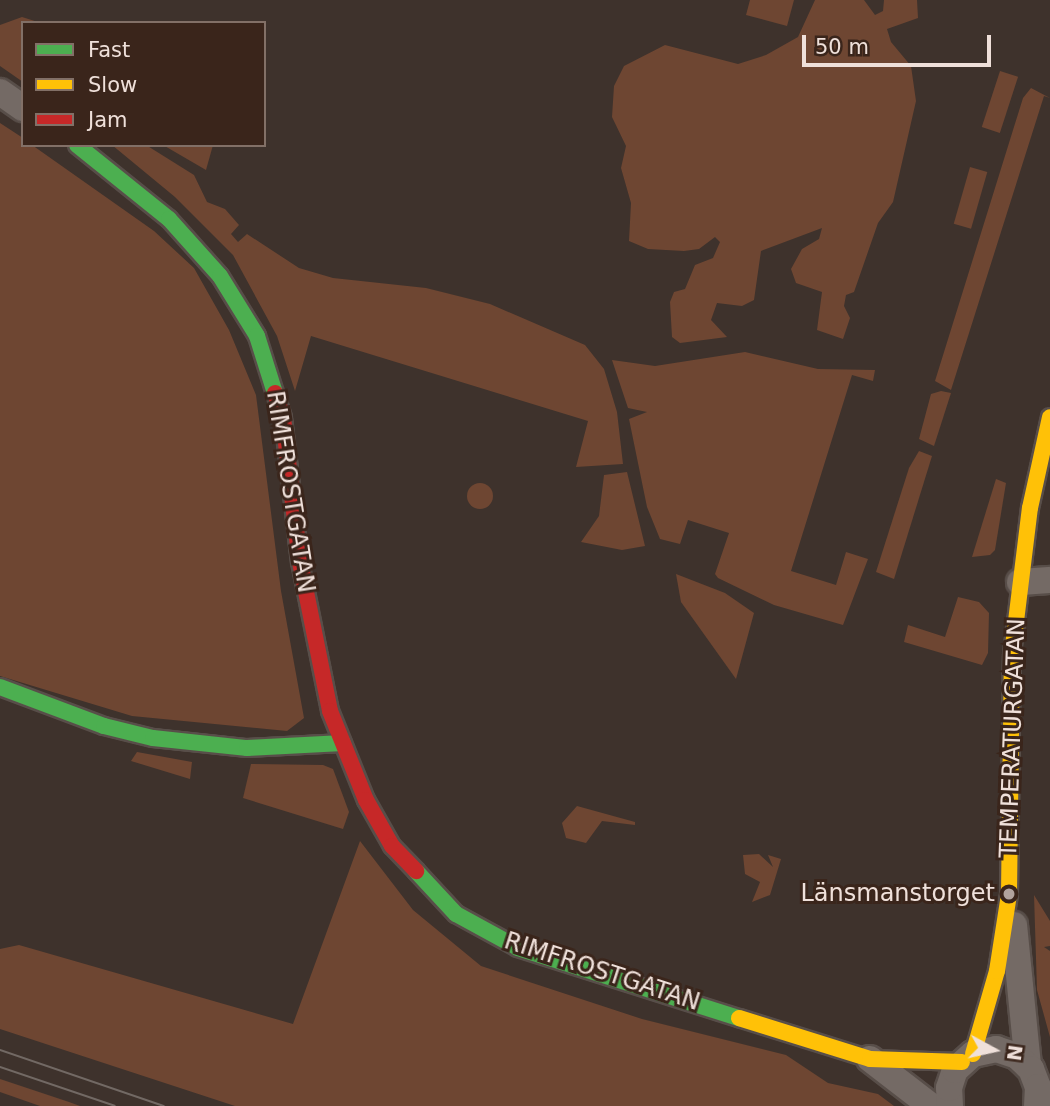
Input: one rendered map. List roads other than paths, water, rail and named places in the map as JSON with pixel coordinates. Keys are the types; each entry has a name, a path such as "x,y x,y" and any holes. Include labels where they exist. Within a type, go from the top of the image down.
{"street":[{"path":"0,92 21,107"},
{"name":"RIMFROSTGATAN","path":"79,147 178,229 220,276 257,337 283,418 308,609 330,711 366,800 392,846 456,914 518,948 870,1059 967,1058"},
{"name":"TEMPERATURGATAN","path":"950,1106 949,1088 967,1058 997,971 1009,894 1010,678 1020,582 1050,417"},
{"path":"1020,582 1050,580"},
{"path":"0,687 104,726 153,738 247,748 343,743"},
{"name":"TEMPERATURGATAN","path":"1009,894 1038,1076 1037,1106"},
{"path":"967,1058 1003,1050 1038,1076"},
{"name":"RIMFROSTGATAN","path":"870,1059 932,1106"}],"tram line":[{"path":"0,1050 164,1106"},
{"path":"0,1067 115,1106"}],"place":[{"name":"Länsmanstorget","path":"1009,894"}]}
